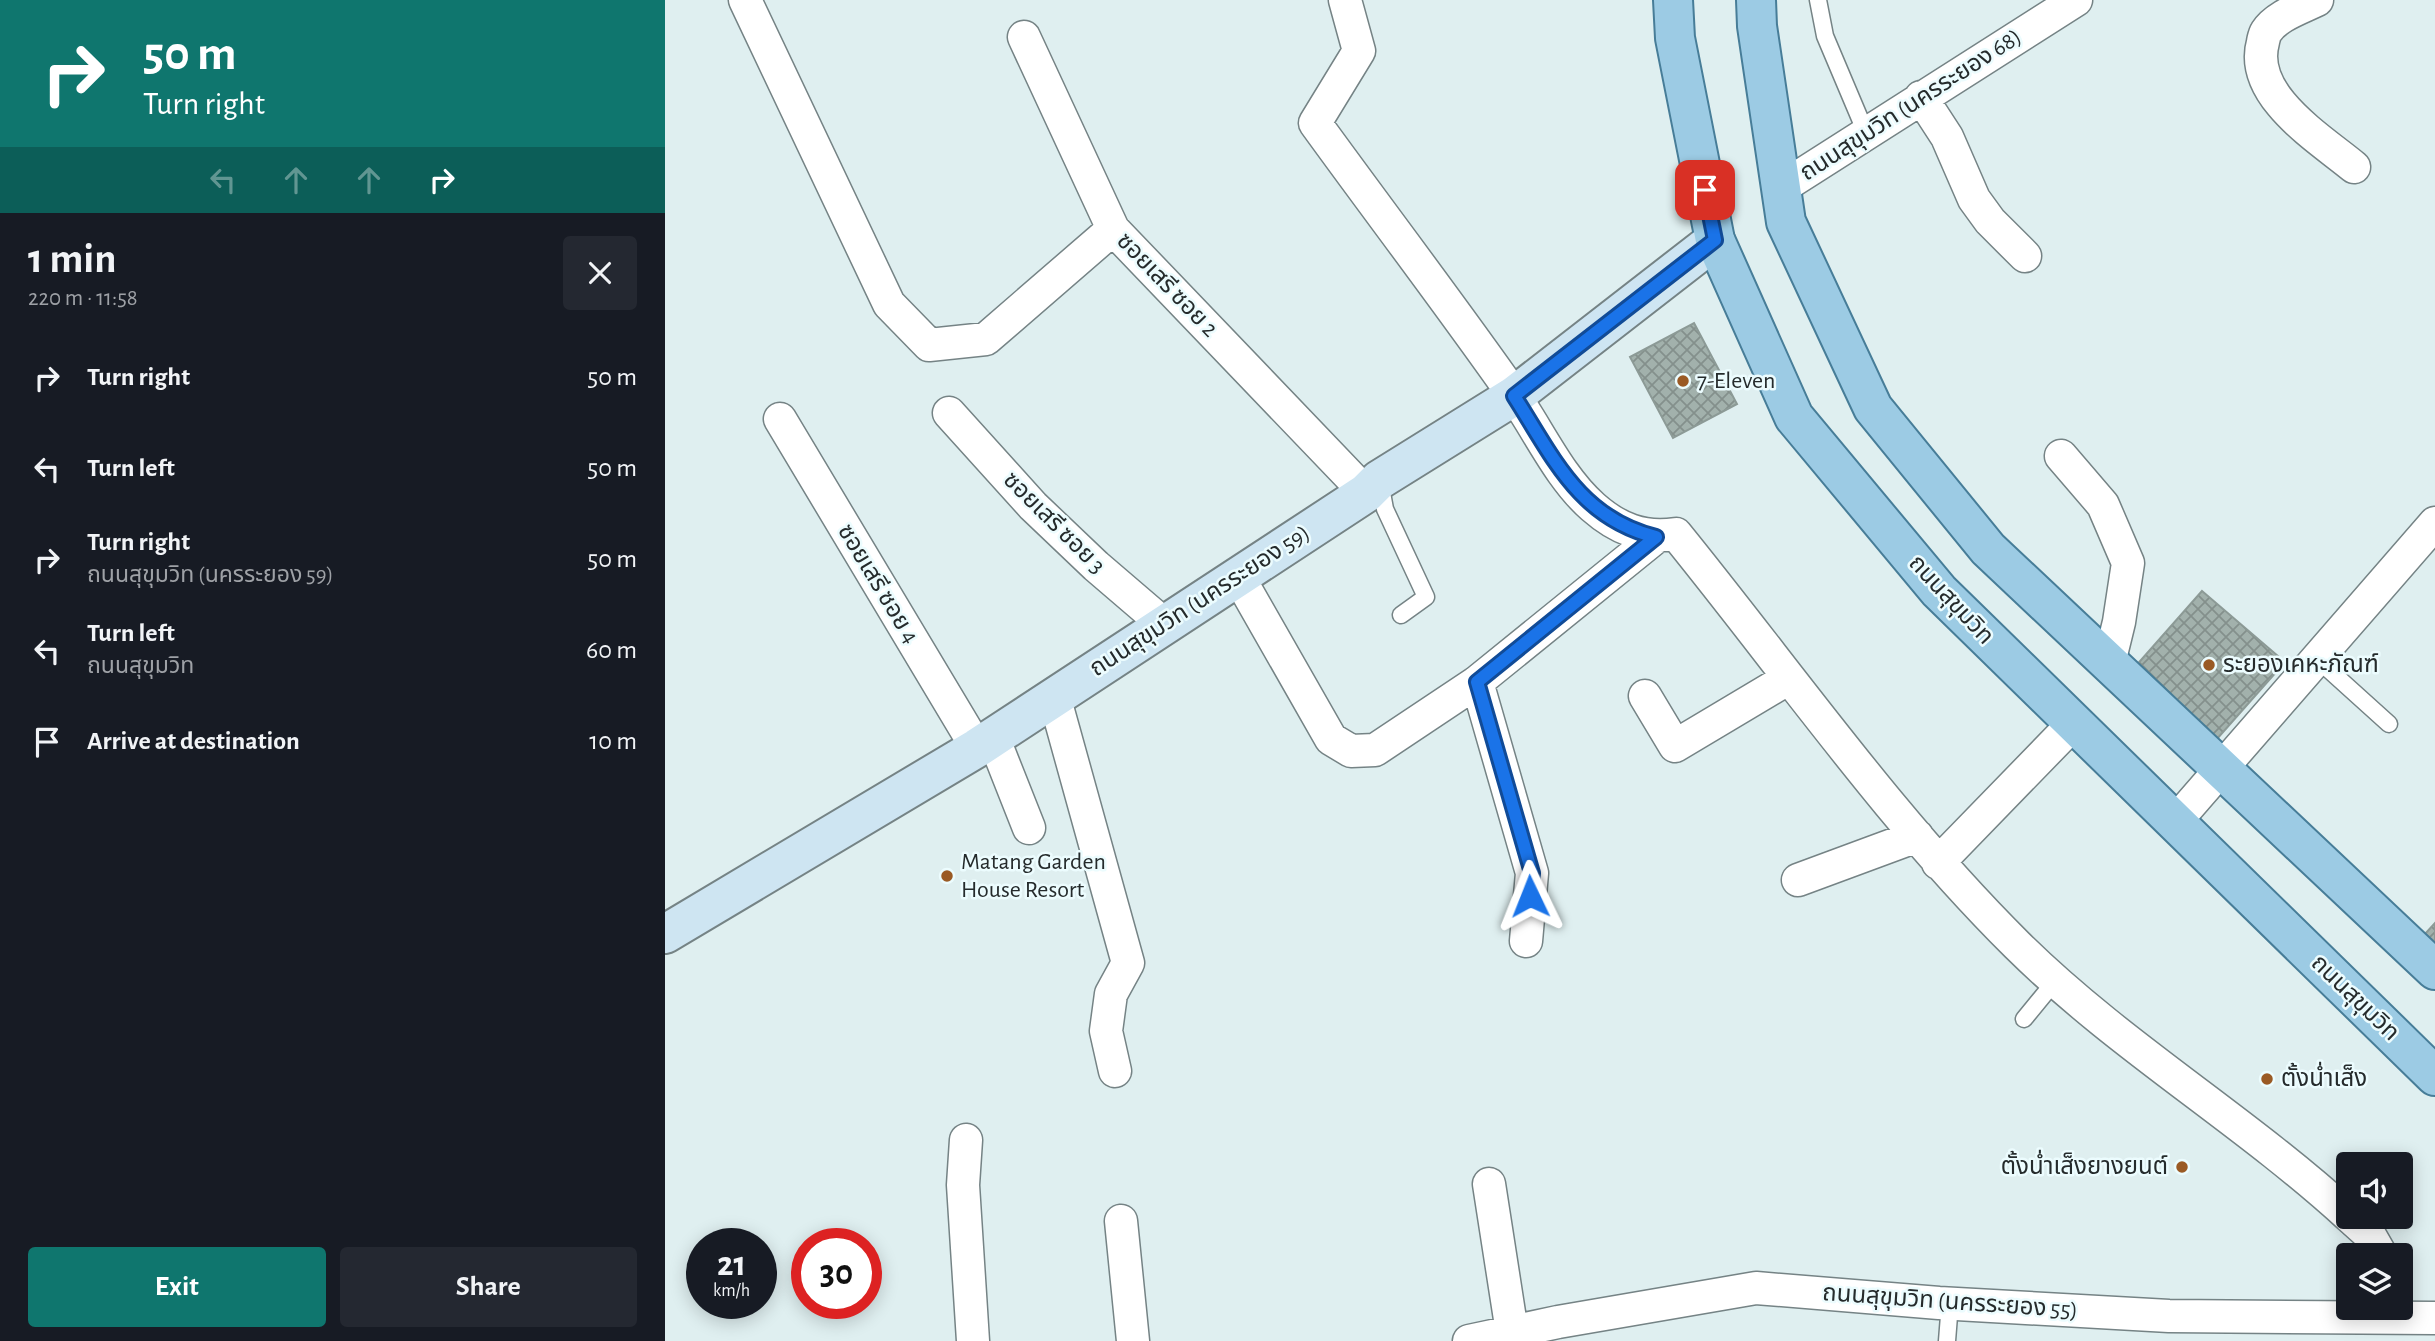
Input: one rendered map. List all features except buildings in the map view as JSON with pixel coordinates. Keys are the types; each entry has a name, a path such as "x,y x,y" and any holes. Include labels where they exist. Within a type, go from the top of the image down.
{"main road":[{"name":"ถนนสุขุมวิท","path":"1673,0 1675,38 1715,240 1794,417 1939,591 2435,1076"},
{"path":"1756,0 1757,26 1786,222 1873,408 1988,549 2435,970"}],"street":[{"path":"744,0 889,304 929,345 986,339 1113,229"},
{"path":"1345,0 1359,51 1315,124 1514,396 1555,460 1593,507 1621,526 1656,537 1676,534 1870,781 1938,863 2018,946 2098,1019 2311,1181 2336,1204"},
{"name":"ถนนสุขุมวิท (นครระยอง 68)","path":"1781,188 2075,0"},
{"path":"2317,0 2282,18 2266,32 2260,51 2262,71 2270,90 2285,109 2354,167"},
{"name":"ซอยเสรี ซอย 2","path":"1024,37 1113,229 1373,487"},
{"path":"1921,97 1947,137 1974,199 1990,221 2025,256"},
{"name":"ถนนสุขุมวิท (นครระยอง 59)","path":"665,934 985,742 1514,396 1715,240"},
{"name":"ซอยเสรี ซอย 3","path":"949,413 1033,506 1096,566 1166,626"},
{"name":"ซอยเสรี ซอย 4","path":"780,419 985,742 1030,828"},
{"path":"2061,456 2103,505 2128,563 2119,622 2109,663"},
{"path":"2175,822 2435,523"},
{"path":"1238,576 1332,739 1351,751 1375,750 1477,682 1656,537"},
{"path":"1645,696 1675,746 1789,678"},
{"path":"1477,682 1532,873 1526,941"},
{"path":"1054,696 1128,963 1111,994 1106,1031 1115,1071"},
{"path":"1938,863 2073,724"},
{"path":"1798,880 1917,836"},
{"path":"966,1140 963,1185 973,1341"},
{"path":"1489,1184 1512,1332"},
{"path":"1121,1221 1133,1341"},
{"path":"2363,1229 2374,1243"},
{"name":"ถนนสุขุมวิท (นครระยอง 55)","path":"1469,1341 1557,1322 1756,1288 2169,1316 2336,1313"},
{"name":"ถนนสุขุมวิท (นครระยอง 55)","path":"2413,1315 2435,1318"}],"lane":[{"path":"1818,0 1825,36 1866,132"},
{"path":"1373,487 1426,597 1401,615"},
{"path":"2317,659 2389,724"},
{"path":"2024,1019 2056,980"},
{"path":"1947,1341 1950,1303"}],"place":[{"name":"7-Eleven","path":"1683,381"},
{"name":"ระยองเคหะภัณฑ์","path":"2209,665"},
{"name":"Matang Garden House Resort","path":"947,876"},
{"name":"ตั้งน่ำเส็ง","path":"2267,1079"},
{"name":"ตั้งน่ำเส็งยางยนต์","path":"2182,1167"}],"route":[{"path":"1530,896 1532,873 1477,682 1656,537 1621,526 1593,507 1555,460 1514,396 1715,240 1705,190"}]}
